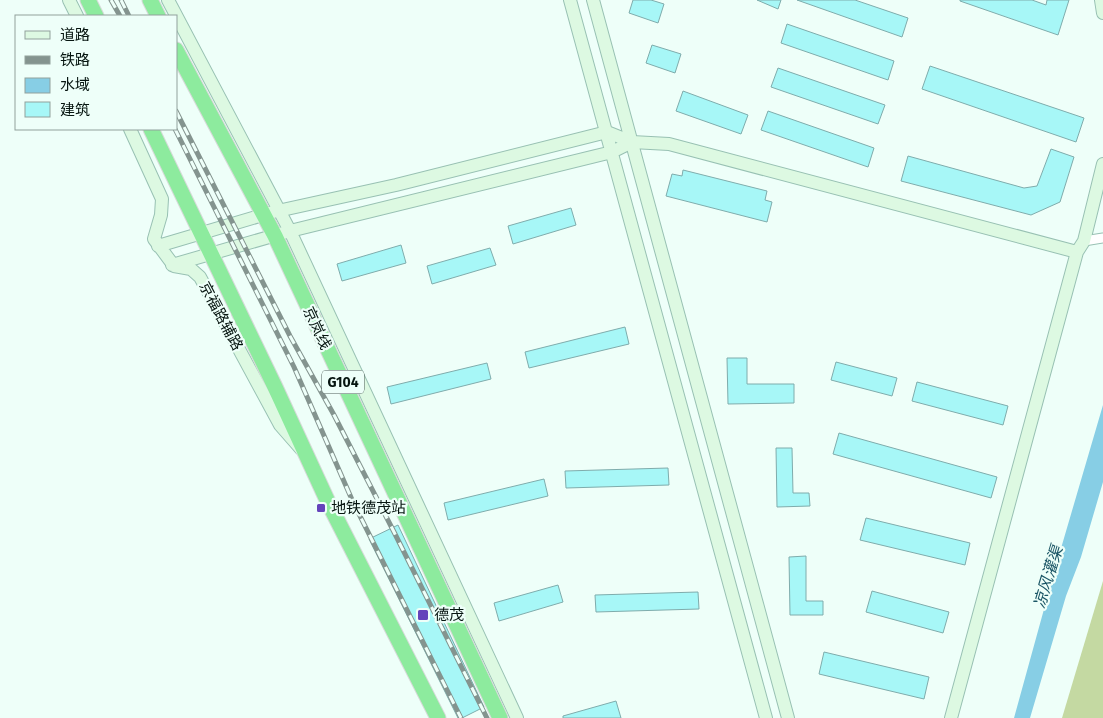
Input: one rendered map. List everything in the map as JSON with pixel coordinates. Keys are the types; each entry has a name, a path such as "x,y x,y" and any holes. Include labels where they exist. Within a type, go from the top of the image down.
{"highway":[{"path":"88,0 96,15"},
{"path":"150,0 158,15"},
{"name":"京岚线","path":"178,54 275,236 500,718"},
{"path":"151,130 212,254 328,502 438,718"}],"street":[{"path":"69,0 76,15"},
{"path":"168,0 176,15"},
{"path":"570,0 766,718"},
{"path":"593,0 788,718"},
{"path":"1101,0 1103,13"},
{"path":"178,19 280,210 517,718"},
{"path":"130,130 162,199 161,215 154,236 158,246 172,265 290,231 612,152 632,142"},
{"path":"158,246 280,210 396,185 606,132 632,142 669,144 1080,246 1103,238"},
{"path":"951,718 1103,164"},
{"name":"京福路辅路","path":"172,265 190,269 200,277 280,425 308,457"}],"green space":[{"path":"1103,581 1103,718 1062,718"}],"water":[{"path":"1103,405 1103,482 1081,557 1066,596 1030,718 1014,718 1057,562"}],"building":[{"path":"633,0 651,0 664,4 658,23 629,13"},
{"path":"757,0 781,0 778,9"},
{"path":"797,0 855,0 908,18 902,37"},
{"path":"960,0 1032,0 1046,5 1047,0 1069,0 1058,35"},
{"path":"787,24 894,61 888,80 781,43"},
{"path":"652,45 681,54 675,73 646,63"},
{"path":"930,66 1084,118 1076,142 922,89"},
{"path":"778,68 885,105 878,124 771,87"},
{"path":"683,91 748,115 741,134 676,111"},
{"path":"768,111 874,148 868,167 761,130"},
{"path":"1051,149 1074,157 1060,202 1031,215 901,181 908,156 1024,188 1037,186"},
{"path":"683,170 767,191 765,200 772,202 767,222 666,196 672,174 682,176"},
{"path":"571,208 576,225 513,244 508,226"},
{"path":"401,245 406,263 342,281 337,264"},
{"path":"490,248 496,265 432,284 427,266"},
{"path":"625,327 629,344 529,368 525,352"},
{"path":"727,358 747,358 747,384 794,384 794,403 728,404"},
{"path":"836,362 897,378 892,396 831,380"},
{"path":"487,363 491,379 391,404 387,387"},
{"path":"917,382 1008,406 1003,425 912,401"},
{"path":"839,433 997,477 991,498 833,454"},
{"path":"776,448 792,448 793,493 809,493 810,506 777,507"},
{"path":"668,468 669,485 566,488 565,471"},
{"path":"544,479 548,496 448,520 444,503"},
{"path":"866,518 970,543 965,565 860,540"},
{"name":"德茂","path":"398,525 484,707 462,718 458,718 369,539"},
{"path":"806,556 806,601 823,601 823,615 790,615 789,557"},
{"path":"558,585 563,602 499,621 494,603"},
{"path":"872,591 949,612 943,633 866,612"},
{"path":"698,592 699,609 596,612 595,595"},
{"path":"824,652 929,677 924,699 819,674"},
{"path":"616,701 621,718 563,718 563,716"}],"railway":[{"path":"111,0 119,15"},
{"path":"121,0 128,15"},
{"path":"178,115 290,336 334,415 394,532 487,718"},
{"path":"176,130 294,367 353,502 461,718"}],"place":[{"name":"地铁德茂站","path":"321,508"},
{"name":"德茂","path":"423,615"}],"water label":[{"name":"凉风灌渠","path":"1048,577"}]}
